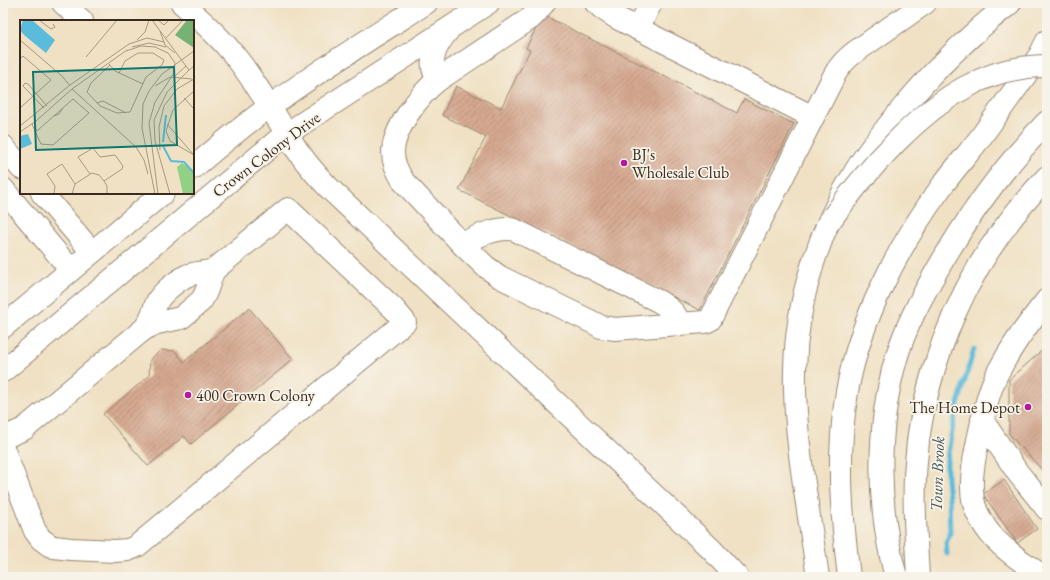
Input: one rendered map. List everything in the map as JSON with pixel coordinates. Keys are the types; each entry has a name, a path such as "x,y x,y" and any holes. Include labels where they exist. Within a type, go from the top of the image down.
{"main road":[{"path":"63,3 81,20"},
{"path":"182,3 217,35 233,54 254,81 297,150 312,170 330,189 711,549 737,577"},
{"name":"Crown Colony Drive","path":"194,167 230,136 269,106 426,3"},
{"name":"Crown Colony Drive","path":"3,371 256,158 287,134 488,3"},
{"path":"544,3 531,18 431,86 419,99 400,129 394,146 394,160 396,168 404,182 477,260 492,271 602,327 615,329 705,322 710,320 835,74 844,62 855,52 925,3"},
{"path":"596,3 610,14 638,29 813,117"},
{"path":"638,29 651,3"},
{"path":"818,577 798,441 794,389 796,338 811,268 827,225 848,183 874,143 925,82 958,49 1010,3"},
{"path":"438,80 433,70 433,58 439,43 452,27"},
{"path":"850,577 843,524 840,483 842,432 848,387 866,326 885,280 907,240 932,200 982,135 1040,55 1047,42"},
{"path":"827,225 849,195 876,163 907,131 934,107 969,85 994,74 1020,68 1047,66"},
{"path":"982,135 1047,72"},
{"path":"894,569 884,511 882,462 884,418 892,374 900,344 919,303 950,248 984,196 1012,160 1047,122"},
{"path":"918,577 915,525 915,468 928,390 937,360 960,302 975,272 1005,226 1029,196 1047,177"},
{"path":"3,189 71,270"},
{"path":"43,194 92,252"},
{"path":"3,327 162,194"},
{"path":"3,448 35,531 41,539 49,545 62,548 115,551 128,550 137,546 405,322 288,209 214,270 206,273 190,274 177,282 160,298 150,320 144,329"},
{"path":"463,245 467,241 476,237 510,228 664,305 675,314 679,324"},
{"path":"3,438 20,431 27,426 144,329 157,323 181,318 204,298 214,270"},
{"path":"1044,577 993,538 981,521 976,512 973,500 972,474 985,406 1001,365 1032,319 1047,300"},
{"path":"982,420 1018,473 1047,508"}],"building":[{"name":"BJ's Wholesale Club","path":"543,15 737,113 744,99 794,124 700,310 459,190 486,137 442,115 456,86 501,108 530,50 526,48"},
{"name":"400 Crown Colony","path":"249,308 293,359 191,444 184,436 148,466 103,414 149,376 150,360 161,350 175,351 184,362"},
{"name":"The Home Depot","path":"1047,346 1047,475 1009,434 1009,380"},
{"path":"1004,480 1037,529 1017,543 983,494"}],"waterway":[{"name":"Town Brook","path":"947,554 946,543 950,533 947,460 956,411 974,349"}],"place":[{"name":"BJ's Wholesale Club","path":"624,163"},
{"name":"400 Crown Colony","path":"188,395"},
{"name":"The Home Depot","path":"1028,407"}]}
